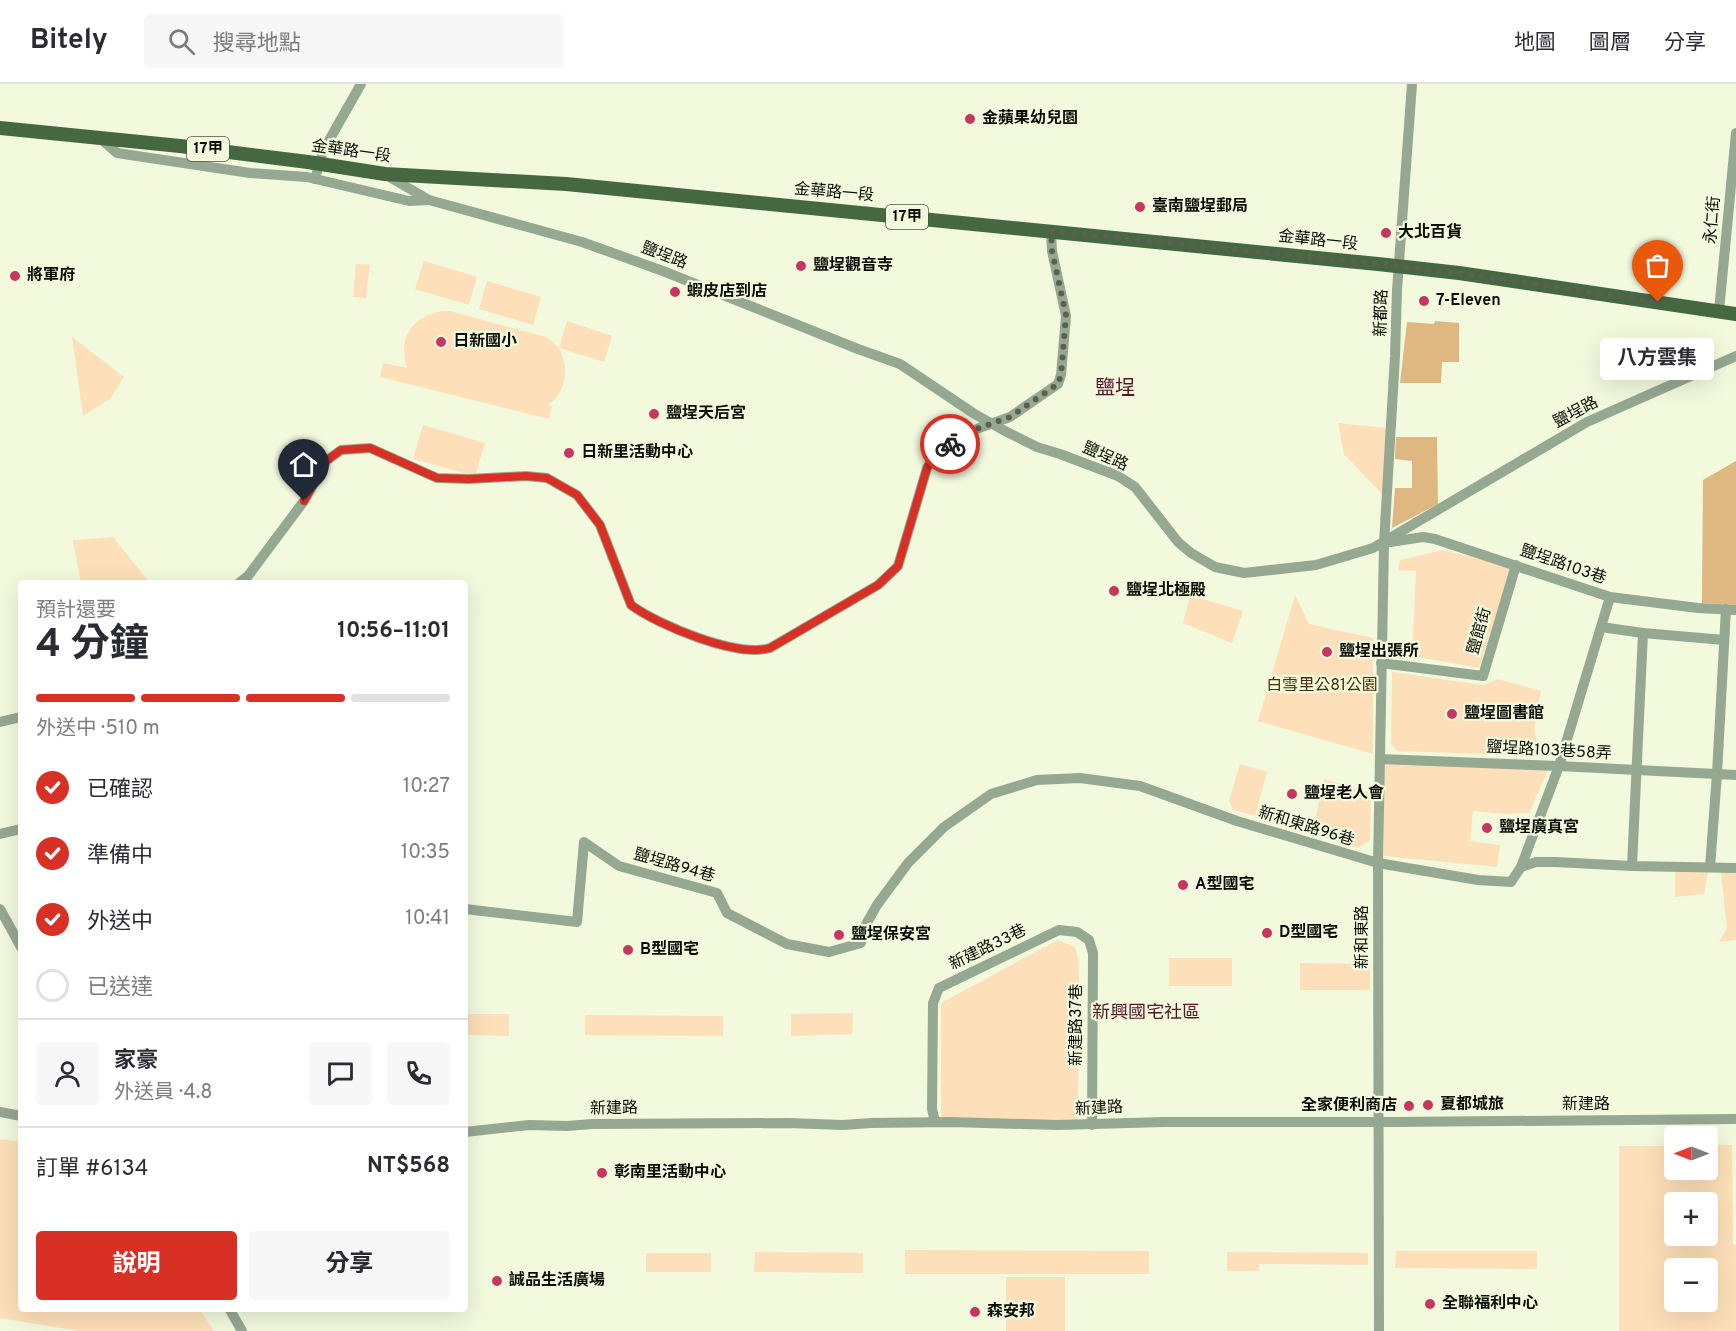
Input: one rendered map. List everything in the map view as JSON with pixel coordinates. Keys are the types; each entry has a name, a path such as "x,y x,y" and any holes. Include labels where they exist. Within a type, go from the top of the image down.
{"main road":[{"name":"金華路一段","path":"0,128 180,146 385,174 566,184 1399,266 1736,314"}],"street":[{"path":"315,179 323,151 361,84"},
{"name":"新都路","path":"1384,543 1399,266 1412,84"},
{"name":"永仁街","path":"1719,311 1736,133"},
{"name":"鹽埕路","path":"100,138 117,153 250,173 315,179 409,201 429,200"},
{"name":"鹽埕路","path":"385,174 429,200 582,242 663,271 900,364 973,413 1003,430 1037,447 1118,476 1135,488 1178,542 1191,553 1215,567 1244,573 1292,569 1327,562 1373,548 1587,422 1736,356"},
{"path":"243,580 304,501 326,461 341,450 370,448 437,478 526,476 547,478 577,495 600,525 631,605 641,612 706,641 751,651 770,648 878,585 898,566 927,468 935,454 979,428 1010,417 1058,384 1061,375 1066,315 1052,251 1051,231"},
{"name":"鹽埕路103巷","path":"1384,543 1424,537 1435,539 1610,597 1731,610"},
{"name":"新和東路","path":"1379,1331 1378,863 1384,543"},
{"name":"鹽館街","path":"1381,663 1483,676 1516,565"},
{"path":"1521,867 1559,766 1610,597"},
{"path":"1710,867 1724,640 1731,610"},
{"path":"1601,627 1724,640"},
{"path":"1632,866 1643,633"},
{"path":"0,722 18,718"},
{"name":"鹽埕路103巷58弄","path":"1380,759 1736,775"},
{"name":"新和東路96巷","path":"829,952 861,943 864,928 877,905 908,863 944,827 991,794 1037,780 1080,778 1140,786 1237,821 1378,863 1478,880 1511,882 1521,867"},
{"path":"0,834 18,830"},
{"name":"鹽埕路94巷","path":"468,909 577,922 584,842 619,866 717,893 727,913 787,944 829,952"},
{"path":"1521,867 1536,862 1736,868"},
{"path":"0,909 18,942"},
{"path":"0,934 11,930"},
{"name":"新建路33巷","path":"935,1122 932,1110 933,1003 939,988 1059,930 1077,932"},
{"name":"新建路37巷","path":"1077,932 1089,940 1092,953 1092,1125"},
{"path":"0,1112 18,1115"},
{"name":"新建路","path":"468,1132 529,1125 592,1124 843,1125 935,1122 1092,1125 1164,1122 1736,1119"},
{"path":"231,1312 242,1331"}],"green space":[{"path":"424,261 477,277 469,305 415,289"},
{"path":"356,264 370,265 366,298 353,297"},
{"path":"487,281 541,297 533,325 479,309"},
{"path":"441,311 450,311 546,337 554,343 563,358 565,376 560,392 548,405 552,406 549,419 380,377 383,363 407,368 404,348 409,331 421,319"},
{"path":"567,321 612,336 604,362 559,348"},
{"path":"72,337 124,377 110,399 83,416"},
{"path":"1338,423 1387,428 1382,494 1344,454"},
{"path":"423,425 485,443 475,476 413,459"},
{"path":"113,537 148,580 80,580 73,540"},
{"path":"1442,550 1512,566 1479,668 1412,656 1416,571 1398,570 1400,560"},
{"path":"1190,595 1243,611 1232,643 1183,623"},
{"name":"白雪里公81公園","path":"1295,595 1309,624 1373,638 1373,754 1258,721"},
{"path":"1392,672 1484,685 1498,679 1541,691 1534,728 1539,756 1397,751 1391,744"},
{"path":"1383,761 1548,770 1529,813 1503,814 1473,811 1470,841 1500,845 1497,867 1384,856"},
{"path":"1240,764 1267,772 1255,816 1234,810 1229,801"},
{"path":"1324,779 1371,793 1370,840 1358,848 1312,834"},
{"path":"1675,870 1708,871 1704,894 1675,897"},
{"path":"1721,872 1736,872 1736,940 1719,942 1727,928"},
{"path":"1058,940 1075,947 1079,962 1078,1121 941,1120 941,1003"},
{"path":"1169,958 1232,958 1232,986 1169,986"},
{"path":"1300,963 1370,964 1370,990 1300,990"},
{"path":"853,1013 852,1034 791,1036 791,1014"},
{"path":"468,1014 509,1014 509,1036 468,1035"},
{"path":"585,1015 723,1016 723,1036 585,1035"},
{"path":"0,1139 18,1142 18,1312 201,1312 214,1331 79,1331 0,1318"},
{"path":"1718,1145 1732,1145 1733,1244 1736,1245 1736,1331 1619,1331 1619,1146 1664,1146 1664,1180 1718,1180"},
{"path":"905,1250 1149,1251 1149,1274 905,1274"},
{"path":"1396,1251 1537,1251 1537,1269 1395,1268"},
{"path":"755,1252 863,1253 863,1273 754,1272"},
{"path":"1227,1252 1368,1253 1368,1265 1259,1264 1259,1271 1227,1271"},
{"path":"646,1253 711,1253 711,1272 646,1272"},
{"path":"1006,1277 1065,1277 1065,1331 1006,1331"}],"shaded area":[{"path":"1435,321 1459,323 1459,362 1442,362 1441,383 1400,383 1407,322 1434,324"},
{"path":"1396,437 1437,437 1438,504 1392,528 1395,488 1412,488 1412,461 1395,459"},
{"path":"1736,461 1736,605 1702,603 1703,480"}],"way so far":[{"path":"950,444 979,428 1010,417 1058,384 1061,375 1066,315 1052,251 1051,231 1459,273 1658,302"}],"place":[{"name":"金蘋果幼兒園","path":"970,119"},
{"name":"臺南鹽埕郵局","path":"1140,207"},
{"name":"大北百貨","path":"1386,233"},
{"name":"鹽埕觀音寺","path":"801,266"},
{"name":"將軍府","path":"15,276"},
{"name":"蝦皮店到店","path":"675,292"},
{"name":"7-Eleven","path":"1424,301"},
{"name":"八方雲集","path":"1658,302"},
{"name":"日新國小","path":"441,342"},
{"name":"鹽埕天后宮","path":"654,414"},
{"name":"日新里活動中心","path":"569,453"},
{"name":"鹽埕北極殿","path":"1114,591"},
{"name":"鹽埕出張所","path":"1327,652"},
{"name":"鹽埕圖書館","path":"1452,714"},
{"name":"鹽埕老人會","path":"1292,794"},
{"name":"鹽埕廣真宮","path":"1487,828"},
{"name":"A型國宅","path":"1183,885"},
{"name":"D型國宅","path":"1267,933"},
{"name":"鹽埕保安宮","path":"839,935"},
{"name":"B型國宅","path":"628,950"},
{"name":"夏都城旅","path":"1428,1105"},
{"name":"全家便利商店","path":"1409,1106"},
{"name":"彰南里活動中心","path":"602,1173"},
{"name":"誠品生活廣場","path":"497,1281"},
{"name":"全聯福利中心","path":"1430,1304"},
{"name":"森安邦","path":"975,1312"}],"district":[{"name":"鹽埕","path":"1115,389"},
{"name":"新興國宅社區","path":"1146,1013"}],"route":[{"path":"304,501 326,461 341,450 370,448 437,478 526,476 547,478 577,495 600,525 631,605 641,612 706,641 751,651 763,650 878,585 898,566 927,468 935,454 950,444"}]}
